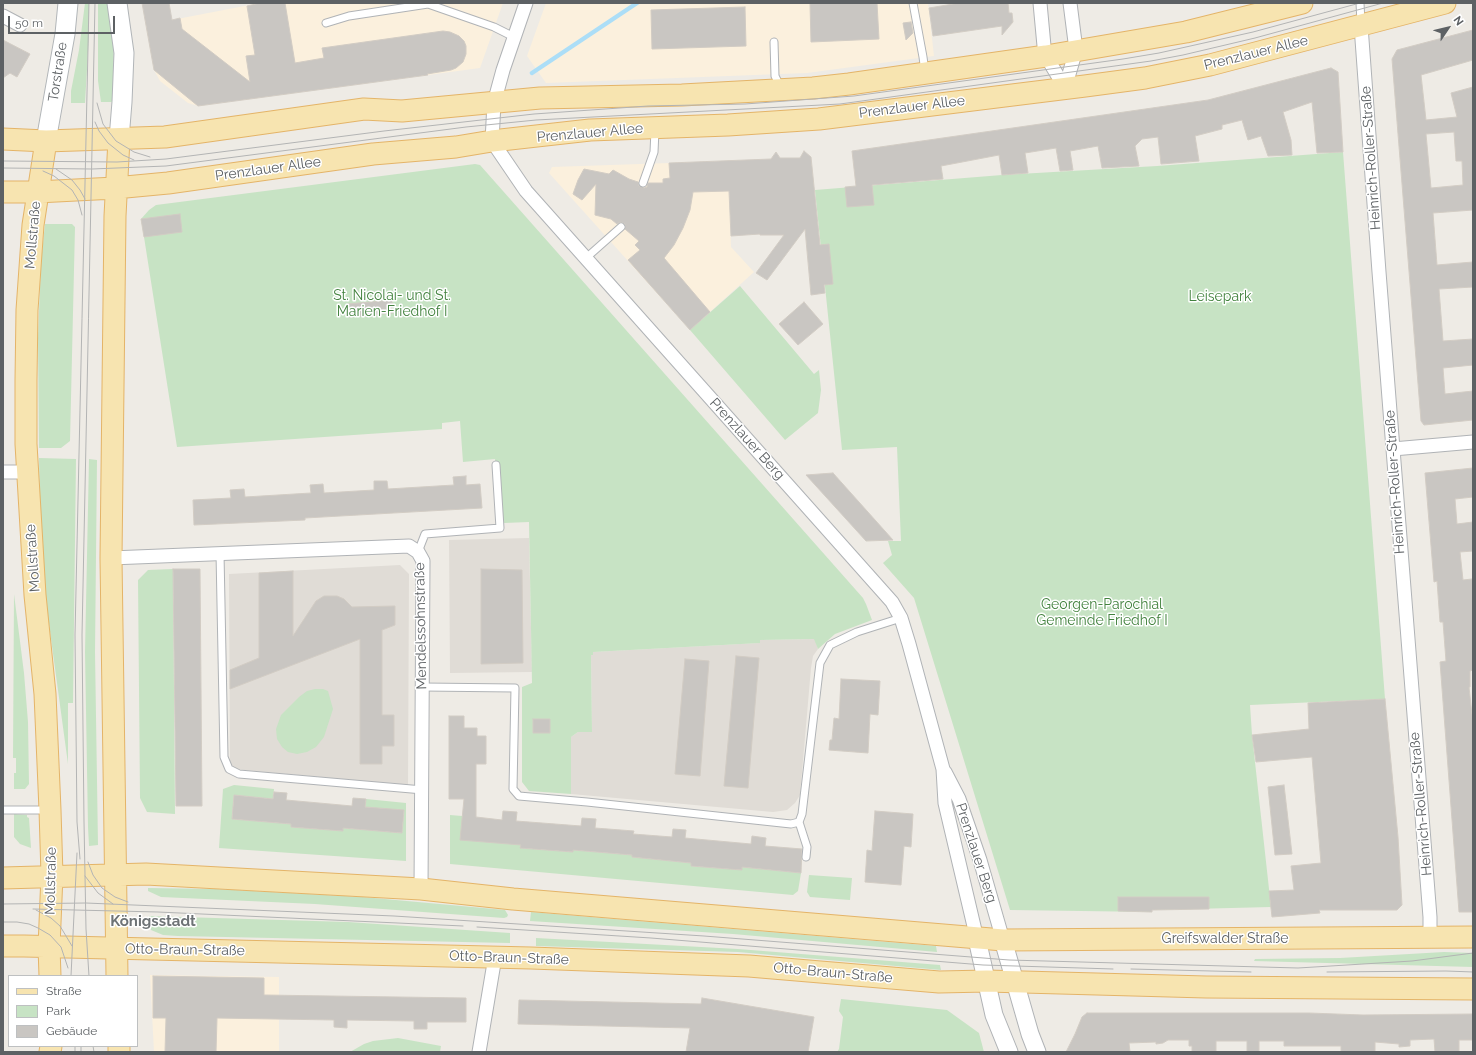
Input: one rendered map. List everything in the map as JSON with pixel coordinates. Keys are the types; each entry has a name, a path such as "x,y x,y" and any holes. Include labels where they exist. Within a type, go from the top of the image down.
{"main road":[{"name":"Torstraße","path":"46,141 65,34 68,3"},
{"path":"116,3 124,53 122,102 115,188 111,558 117,975"},
{"path":"3,139 46,141 165,137 364,109 402,111 540,98 682,96 849,84 1046,56 1186,32 1302,3"},
{"name":"Prenzlauer Allee","path":"3,192 38,192 115,188 168,183 373,154 456,147 492,141 590,130 819,119 1145,78 1210,65 1445,3"},
{"name":"Mollstraße","path":"46,141 33,225 27,310 26,404 28,472 35,594 45,694 50,810 52,875 49,947 50,975"},
{"path":"3,878 52,875 146,874 421,889 513,899 978,939"},
{"name":"Greifswalder Straße","path":"978,939 1473,937"},
{"name":"Otto-Braun-Straße","path":"3,946 494,957 749,966 939,982 987,981 1015,983"},
{"path":"1015,983 1220,987 1473,989"}],"street":[{"path":"492,141 494,103 503,70 526,3"},
{"path":"1040,3 1046,56 1065,88"},
{"path":"1065,88 1076,50 1070,3"},
{"path":"3,16 20,25"},
{"name":"Heinrich-Roller-Straße","path":"1361,26 1378,272 1429,900 1430,937"},
{"name":"Prenzlauer Berg","path":"492,141 526,191 892,602 901,618 943,769 945,803 978,939"},
{"path":"1393,449 1473,442"},
{"path":"3,472 28,472"},
{"name":"Mendelssohnstraße","path":"111,558 410,546 418,552 423,561 423,790 421,889"},
{"name":"Prenzlauer Berg","path":"943,769 959,799 964,812 980,860 1003,940"},
{"path":"978,939 994,1015 1009,1052"},
{"path":"1003,940 1030,1034 1037,1052"},
{"path":"479,1052 494,957"}],"lane":[{"path":"912,3 925,74"},
{"path":"1360,3 1361,26"},
{"path":"326,24 349,16 428,4 494,27 514,37"},
{"path":"773,42 775,76 775,90 772,81 773,42"},
{"path":"643,183 654,152 655,128"},
{"path":"586,258 621,227"},
{"path":"418,552 425,534 500,528 496,464"},
{"path":"220,553 224,757 229,769 239,774 423,790"},
{"path":"806,857 807,847 799,822 802,814 820,663 830,645 857,632 901,618"},
{"path":"423,687 515,688 512,789 519,796 791,824 799,822"},
{"path":"4,810 50,810"}],"shaded area":[{"path":"260,3 503,3 480,68 198,106 188,103 160,81 154,70 146,25"},
{"path":"546,3 928,3 934,56 807,73 546,83 527,56"},
{"path":"728,161 731,247 754,272 690,330 549,173 552,167"},
{"path":"529,538 532,672 450,673 449,540"},
{"path":"400,565 409,574 408,785 234,768 230,763 229,574"},
{"path":"815,639 818,649 813,656 811,668 800,795 795,803 787,810 773,812 571,794 571,737 578,732 592,732 591,655 593,652 759,643 760,640"},
{"path":"150,975 279,977 279,1052 154,1052"}],"green space":[{"path":"85,3 89,3 89,35 85,103 71,103 71,91 79,50"},
{"path":"98,3 110,3 114,37 113,102 101,102 98,81"},
{"path":"1343,152 1385,699 1250,705 1271,907 1152,910 1152,912 1010,910 914,598 883,563 892,555 888,541 901,541 897,447 842,450 815,190 1002,175 1157,166"},
{"name":"St. Nicolai- und St. Marien-Friedhof I","path":"475,164 480,165 863,598 872,620 835,634 818,649 814,639 760,640 760,643 593,652 593,655 591,655 592,732 578,732 571,737 571,794 529,791 522,782 522,687 532,683 529,522 504,523 500,518 495,459 463,462 460,421 442,423 442,429 177,447 141,219 156,205"},
{"path":"45,224 72,224 75,227 70,441 61,448 39,448 38,337 41,262"},
{"path":"740,286 814,374 819,370 821,390 818,413 785,440 690,330"},
{"path":"39,458 76,459 73,703 68,703 68,764 41,565"},
{"path":"89,459 97,460 95,652 98,845 89,846 85,652"},
{"path":"173,569 175,814 147,812 140,798 138,580 148,570"},
{"path":"14,594 24,673 28,722 29,784 25,789 14,789 16,758 13,758"},
{"path":"323,689 328,691 333,709 324,737 316,747 307,752 297,754 288,752 282,747 277,739 276,729 281,715 299,697 307,691"},
{"path":"234,785 274,789 273,799 234,795 232,819 291,824 291,827 342,831 343,828 402,833 404,811 365,807 366,799 406,803 406,861 219,848 223,789"},
{"path":"14,814 27,815 29,818 31,848 20,844 14,837"},
{"path":"450,815 462,816 521,845 521,848 572,852 573,850 632,855 632,857 691,863 691,866 742,870 742,867 801,873 798,891 793,895 450,864"},
{"path":"809,875 852,878 850,900 810,897 807,892"},
{"path":"148,888 216,889 363,897 505,910 508,915 504,918 315,904 161,897 148,891"},
{"path":"531,912 936,946 937,952 733,934 530,921"},
{"path":"149,916 348,922 510,933 510,943 163,935 151,930"},
{"path":"536,938 738,949 940,965 941,970 738,952 536,946"},
{"path":"1444,952 1473,953 1473,967 1254,961 1255,959 1340,958"},
{"path":"841,999 947,1010 979,1033 984,1052 837,1052 839,1049 843,1017 839,1011"},
{"path":"398,1038 441,1046 440,1052 350,1052 373,1041"}],"building":[{"path":"142,3 169,3 172,20 180,18 182,29 250,82 246,56 255,55 247,6 260,3 285,3 295,63 324,58 322,48 443,31 459,36 464,41 466,46 466,54 463,62 456,68 427,74 428,75 198,106 154,70"},
{"path":"810,3 877,3 879,39 811,42"},
{"path":"959,3 1008,3 1009,13 1012,13 1013,22 1002,35 1002,26 933,36 929,8"},
{"path":"745,7 746,46 652,49 651,10"},
{"path":"911,22 913,33 906,40 903,23"},
{"path":"1473,30 1473,60 1421,75 1426,120 1457,117 1451,93 1473,87 1473,210 1433,213 1437,265 1473,262 1473,287 1439,289 1443,341 1473,339 1473,365 1443,368 1445,394 1473,391 1473,420 1424,425 1421,421 1392,59 1397,50","holes":["1454,132 1456,161 1462,161 1463,185 1431,188 1426,134"]},
{"path":"3,40 30,54 17,77 10,73 3,78"},
{"path":"1331,68 1338,72 1343,152 1317,153 1312,102 1283,112 1291,140 1292,155 1268,156 1261,136 1248,140 1242,120 1222,125 1222,129 1195,136 1199,161 1161,164 1158,137 1142,139 1135,146 1139,166 1102,168 1098,146 1070,151 1073,170 1060,171 1056,148 1025,153 1028,173 1002,175 999,155 941,166 943,179 872,185 874,205 847,207 845,187 856,186 852,151 1208,100"},
{"path":"804,151 811,157 820,245 829,244 833,284 824,285 825,293 811,295 805,229 767,280 756,273 784,235 760,234 731,236 729,191 693,192 690,210 683,228 674,245 664,258 710,312 690,330 628,260 640,250 635,245 639,241 625,229 625,224 620,222 617,224 611,219 595,215 596,184 582,200 573,194 584,169 609,174 613,170 638,182 639,186 644,188 647,187 648,183 663,183 663,179 670,178 669,163 771,159 776,152 780,158 800,158"},
{"path":"180,214 182,232 144,237 141,219"},
{"path":"392,300 393,313 349,317 348,304"},
{"path":"804,302 823,324 798,345 779,324"},
{"path":"1473,468 1473,497 1455,499 1457,524 1473,522 1473,551 1460,552 1463,580 1472,579 1473,590 1473,670 1470,671 1469,687 1473,724 1473,912 1459,912 1440,662 1446,661 1443,622 1440,622 1437,581 1434,582 1425,473"},
{"path":"833,473 893,540 866,541 806,475"},
{"path":"466,476 466,485 480,484 482,508 305,518 305,520 194,525 193,500 231,498 230,490 244,489 245,497 311,493 310,485 323,484 324,493 374,490 374,481 387,481 388,489 454,485 453,477"},
{"path":"173,569 200,569 202,806 176,806"},
{"path":"481,569 522,570 523,663 481,664"},
{"path":"293,571 293,636 316,601 324,596 337,596 344,599 352,607 395,606 395,625 382,630 382,715 394,715 394,746 382,746 382,764 360,764 360,639 230,689 230,670 259,658 259,573"},
{"path":"736,656 759,658 748,788 724,786"},
{"path":"685,659 709,661 700,776 675,774"},
{"path":"841,679 880,681 878,715 870,714 868,753 829,750 830,740 832,740 834,718 839,719"},
{"path":"1385,699 1398,837 1402,905 1397,910 1319,910 1320,913 1272,917 1269,891 1294,890 1291,866 1321,863 1312,757 1256,762 1252,735 1309,729 1308,703"},
{"path":"449,716 464,716 464,728 477,728 477,736 486,736 486,764 476,764 476,817 502,820 503,811 517,812 516,821 581,826 582,818 596,819 595,828 634,831 633,834 672,837 673,829 686,830 685,838 751,844 752,836 766,838 765,846 802,849 801,873 742,867 742,870 691,866 691,863 632,857 632,855 573,850 573,852 520,848 521,845 460,840 464,799 449,799"},
{"path":"533,719 550,719 550,733 533,733"},
{"path":"1284,785 1292,854 1275,855 1268,787"},
{"path":"274,792 287,793 286,800 352,806 353,798 366,799 365,807 404,810 402,833 343,828 343,831 291,827 291,824 232,819 234,795 273,799"},
{"path":"875,811 913,814 911,847 904,846 901,885 865,882 867,850 872,851"},
{"path":"1118,897 1209,897 1209,909 1152,910 1152,912 1118,911"},
{"path":"153,976 264,978 264,995 466,998 466,1022 427,1022 427,1029 414,1029 414,1021 347,1020 347,1028 334,1027 334,1020 217,1018 216,1052 165,1052 166,1018 153,1018"},
{"path":"702,998 814,1017 808,1052 686,1052 690,1028 518,1024 519,1000 701,1004"},
{"path":"1087,1013 1309,1013 1363,1015 1473,1014 1473,1040 1459,1040 1459,1052 1435,1052 1434,1039 1410,1040 1410,1046 1399,1047 1399,1044 1375,1042 1375,1052 1341,1052 1341,1046 1284,1046 1284,1041 1259,1041 1259,1052 1247,1052 1247,1041 1216,1041 1216,1052 1192,1052 1192,1046 1189,1046 1189,1040 1168,1040 1163,1043 1156,1044 1156,1042 1129,1043 1130,1052 1066,1052 1082,1017"}],"waterway":[{"path":"532,73 637,3"}],"tram line":[{"path":"80,859 77,822 75,635 89,3"},
{"path":"89,975 86,929 82,635 95,3"},
{"path":"3,161 117,162 166,159 384,131 534,114 648,106 745,104 854,96 1159,53 1253,32 1360,3"},
{"path":"3,168 92,169 166,166 466,127 536,120 840,104 1151,61 1255,38 1383,3"},
{"path":"97,103 103,124 116,141 134,152 150,157"},
{"path":"95,122 99,131 108,143 123,155 134,160"},
{"path":"56,169 72,180 85,199"},
{"path":"43,171 54,176 72,190 78,200 82,215"},
{"path":"71,975 77,853"},
{"path":"88,862 93,875 102,888 115,897 128,902"},
{"path":"85,876 98,893 113,904"},
{"path":"3,904 86,903 394,916 704,936 1009,960 1298,968 1412,961 1473,953"},
{"path":"33,909 158,912 463,926"},
{"path":"36,910 51,918 60,926 72,946"},
{"path":"3,922 29,924 50,935 61,947 68,968"},
{"path":"477,927 651,938 983,965 1113,969"},
{"path":"1131,969 1251,972"},
{"path":"1327,972 1473,972"},
{"path":"75,1047 75,1052"},
{"path":"81,1047 81,1052"},
{"path":"93,1047 94,1052"}],"district":[{"name":"Königsstadt","path":"153,921"}],"park label":[{"name":"Leisepark","path":"1220,297"},
{"name":"Georgen-Parochial Gemeinde Friedhof I","path":"1102,614"}]}
